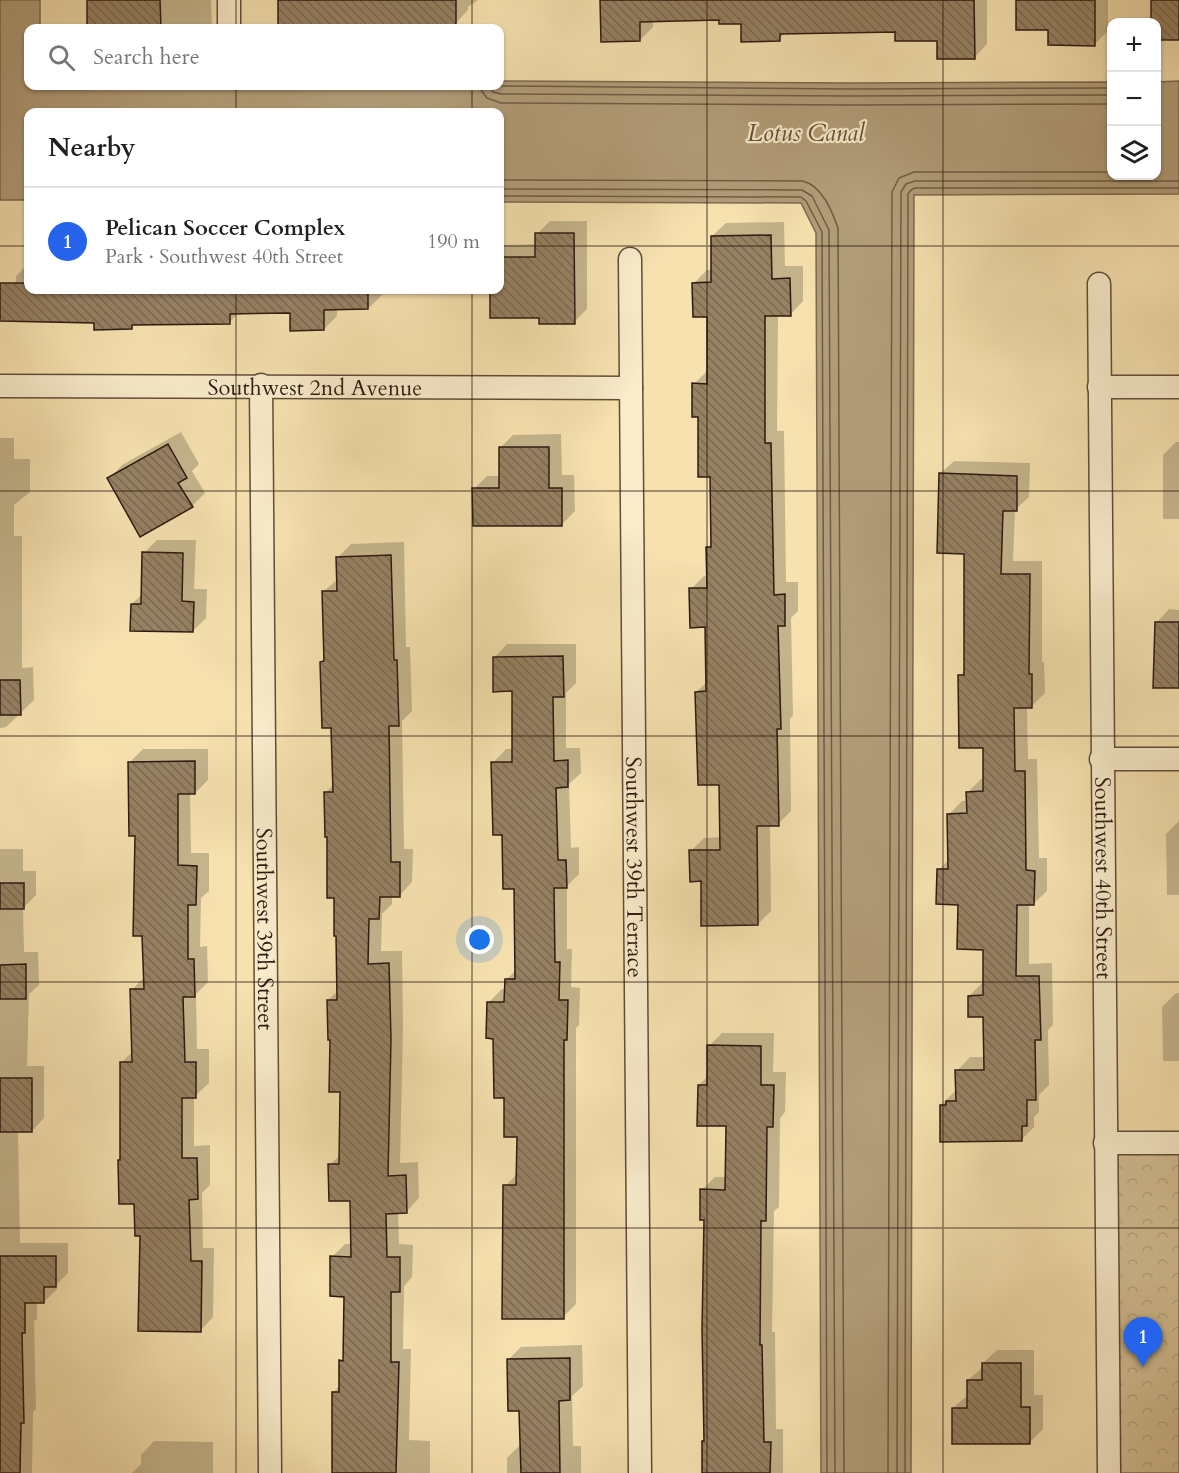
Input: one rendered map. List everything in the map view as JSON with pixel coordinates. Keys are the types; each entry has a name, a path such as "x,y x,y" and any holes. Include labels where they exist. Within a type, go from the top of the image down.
{"street":[{"path":"229,0 229,24"},
{"name":"Southwest 39th Terrace","path":"630,259 640,1473"},
{"name":"Southwest 40th Street","path":"1099,284 1101,759 1109,1473"},
{"name":"Southwest 2nd Avenue","path":"0,386 631,387"},
{"name":"Southwest 39th Street","path":"261,386 270,1473"},
{"path":"1099,387 1179,387"},
{"path":"1101,759 1179,759"},
{"path":"1105,1143 1179,1143"}],"green space":[{"path":"1105,1143 1179,1143 1179,1473 1109,1473"}],"water":[{"name":"Lotus Canal","path":"0,0 40,0 40,24 24,24 24,90 504,90 504,81 1107,82 1107,180 1161,180 1161,82 1179,81 1179,194 914,195 911,1473 821,1473 816,233 801,203 504,202 504,108 24,108 24,200 0,200"}],"building":[{"path":"87,0 160,0 161,24 87,24"},
{"path":"278,0 456,0 456,24 278,24"},
{"path":"600,0 974,0 975,59 937,59 937,41 895,41 895,32 780,34 780,41 741,42 741,24 719,24 719,20 640,22 640,41 601,42"},
{"path":"1016,0 1095,0 1095,46 1048,45 1048,30 1016,30"},
{"path":"1151,0 1179,0 1179,40 1161,40 1161,18 1151,18"},
{"path":"535,233 574,233 575,324 539,324 539,318 490,318 490,294 504,294 504,257 535,257"},
{"path":"771,235 772,279 790,278 791,316 765,316 765,443 771,443 774,595 785,594 785,626 778,626 781,729 777,729 779,826 757,826 758,925 701,926 701,881 690,882 689,850 720,850 719,785 698,785 695,692 706,691 705,627 690,628 689,588 707,588 706,547 711,547 710,477 698,477 698,417 692,417 692,383 707,384 707,317 693,317 692,283 711,282 711,236"},
{"path":"0,283 24,283 24,294 368,294 368,309 324,310 324,330 290,331 290,313 230,314 230,324 132,325 132,329 94,330 94,323 0,321"},
{"path":"168,444 187,478 178,483 193,507 140,537 107,478"},
{"path":"499,447 549,447 549,488 562,488 562,526 473,526 472,488 499,488"},
{"path":"939,473 1017,476 1017,511 1003,511 1001,574 1030,574 1029,674 1032,674 1032,708 1014,708 1015,771 1025,771 1026,870 1035,871 1034,905 1017,905 1016,976 1039,976 1041,1040 1035,1040 1036,1100 1027,1100 1027,1126 1022,1126 1022,1141 940,1142 940,1105 946,1105 946,1101 956,1101 955,1070 984,1070 983,1017 968,1017 968,996 983,995 983,950 957,949 958,905 936,904 937,869 948,869 947,814 967,813 966,792 983,791 983,748 959,748 958,675 964,675 964,554 937,553"},
{"path":"142,552 183,553 182,601 194,602 193,632 130,631 131,604 141,604"},
{"path":"391,555 394,660 397,660 399,726 389,726 391,862 400,862 400,897 380,897 379,919 369,919 368,964 389,963 391,1039 388,1176 406,1175 407,1213 386,1214 387,1257 400,1257 400,1292 391,1292 391,1362 399,1362 396,1473 332,1473 332,1392 339,1392 339,1360 343,1361 344,1297 330,1296 330,1256 351,1257 350,1201 329,1201 328,1164 339,1164 340,1092 329,1092 330,1040 328,1040 327,1000 337,1000 334,898 327,898 324,792 333,792 331,728 322,728 320,662 324,661 322,591 337,591 336,557"},
{"path":"1155,622 1179,622 1179,688 1153,688"},
{"path":"563,656 564,697 553,697 554,761 568,760 568,787 556,788 558,860 566,860 567,888 554,888 555,962 560,962 559,1000 568,1000 567,1040 564,1040 564,1319 502,1319 503,1185 516,1185 517,1137 504,1137 504,1098 494,1098 493,1039 486,1038 487,1002 504,1002 505,979 515,979 514,889 503,889 502,835 493,835 491,762 512,762 512,691 493,692 493,657"},
{"path":"0,680 20,680 21,715 0,715"},
{"path":"195,761 195,794 178,794 178,865 197,866 196,905 188,905 188,959 194,959 195,997 183,997 185,1062 196,1062 196,1098 182,1098 182,1158 197,1158 198,1199 189,1200 191,1261 202,1261 201,1332 138,1331 140,1236 135,1236 134,1204 119,1204 118,1160 120,1160 120,1062 132,1062 130,989 144,989 142,936 133,936 135,836 129,836 128,762"},
{"path":"0,883 24,883 24,909 0,909"},
{"path":"26,964 26,999 0,999 0,965"},
{"path":"707,1045 761,1046 761,1085 774,1085 773,1127 767,1127 766,1221 761,1221 760,1345 762,1345 764,1442 771,1442 770,1473 702,1473 704,1220 700,1220 700,1189 725,1190 726,1126 697,1126 698,1085 707,1085"},
{"path":"0,1078 32,1078 32,1132 0,1132"},
{"path":"0,1256 56,1256 56,1287 44,1287 44,1303 25,1303 25,1333 22,1333 24,1423 21,1423 20,1473 0,1473"},
{"path":"570,1358 570,1400 559,1401 560,1473 521,1473 519,1411 508,1411 507,1359"},
{"path":"982,1363 1021,1363 1021,1407 1030,1407 1030,1444 952,1444 952,1408 967,1408 967,1380 982,1380"}],"place":[{"name":"Pelican Soccer Complex","path":"1143,1367"}]}
